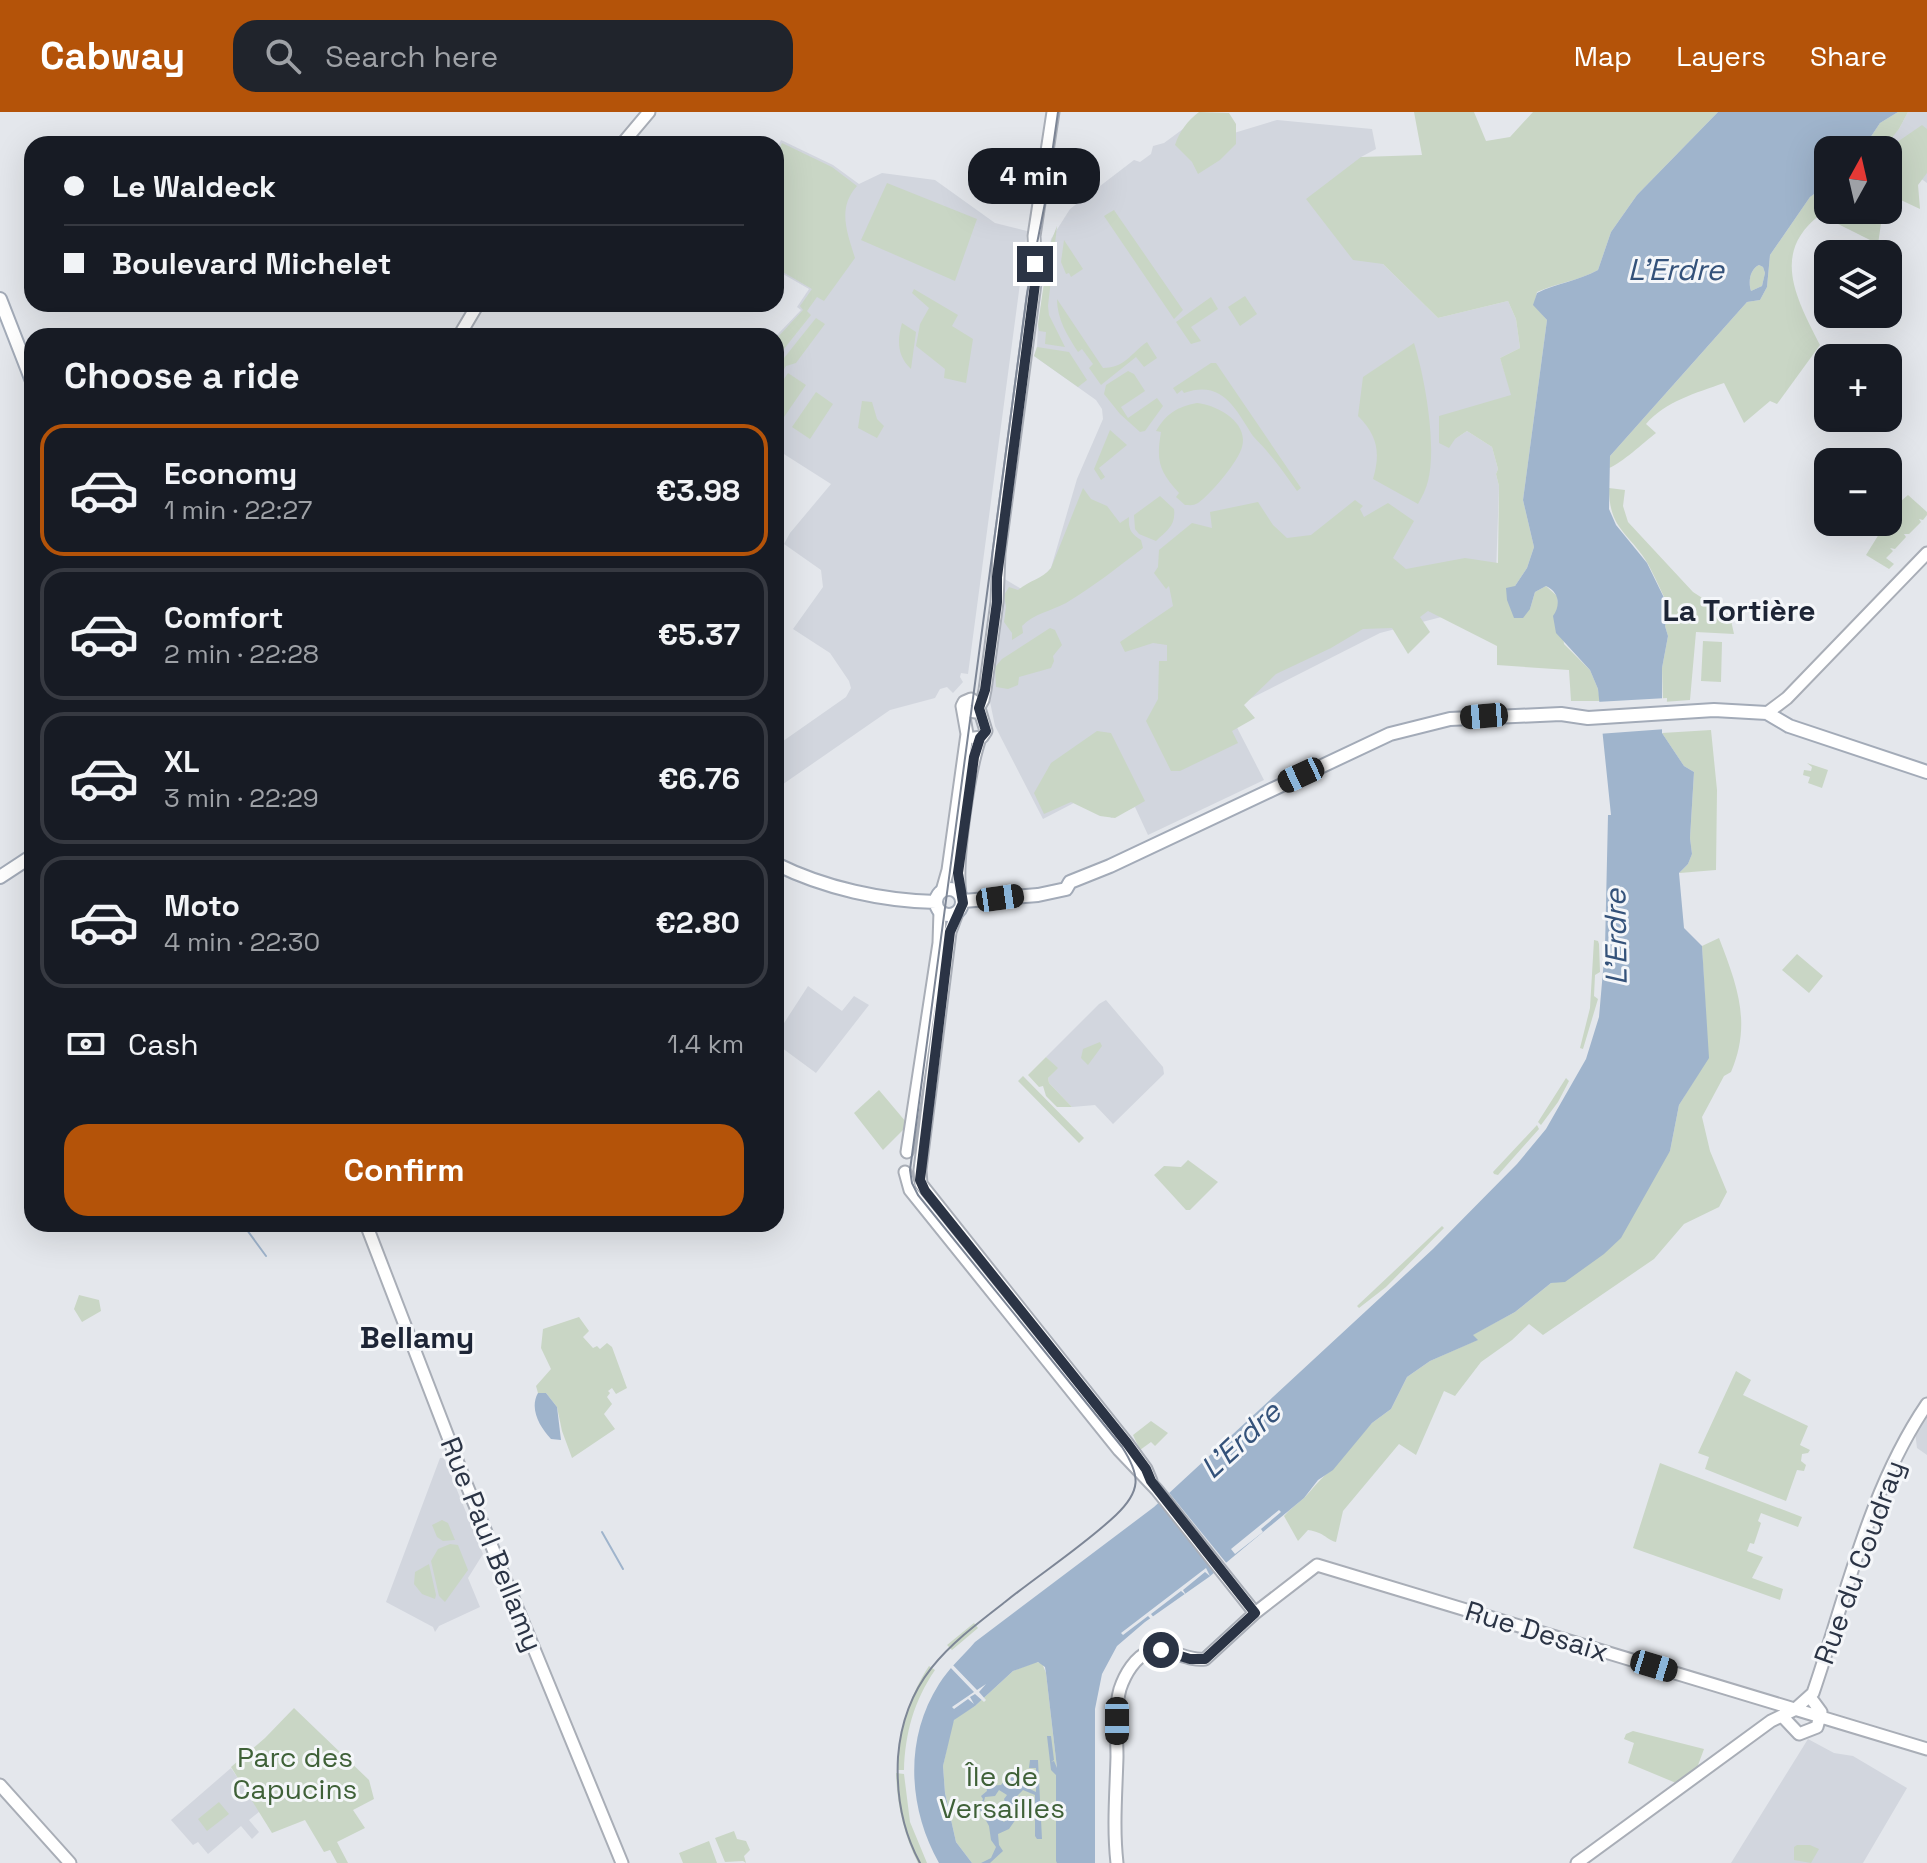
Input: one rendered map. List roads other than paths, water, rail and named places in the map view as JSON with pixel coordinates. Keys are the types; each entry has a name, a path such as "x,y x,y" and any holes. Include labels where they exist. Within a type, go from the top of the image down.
{"main road":[{"path":"0,299 24,360"},
{"path":"939,901 948,915 960,903 1038,895 1110,866 1336,759 1405,730 1450,719 1561,714 1591,717 1714,710 1767,713 1789,726 1927,772"},
{"path":"0,877 24,861"},
{"path":"784,867 852,890 892,898 939,901 951,889 960,903"}],"street":[{"path":"629,136 649,112"},
{"path":"1053,112 1034,236 1036,276 999,553 997,602 980,706 981,732 974,757 958,873 960,903 950,932 920,1180 925,1191 1127,1443 1154,1486"},
{"path":"1767,713 1787,698 1927,553"},
{"path":"980,706 968,700 963,704 967,732 948,870 939,901 937,957 907,1152 899,1162 910,1190 1255,1613 1205,1659 1190,1659 1161,1650 1149,1652 1137,1660 1126,1675 1119,1695 1115,1783 1117,1863"},
{"path":"967,732 981,732"},
{"path":"907,1152 915,1152 920,1164"},
{"path":"905,1172 913,1174 920,1164"},
{"name":"Rue Paul Bellamy","path":"369,1232 465,1481 622,1863"},
{"name":"Rue du Coudray","path":"1810,1697 1901,1445 1927,1404"},
{"name":"Rue Desaix","path":"1255,1613 1317,1565 1927,1749"},
{"path":"1577,1863 1771,1721 1794,1710 1810,1697 1820,1709 1817,1727 1801,1735 1782,1716"},
{"path":"0,1785 70,1863"},
{"path":"0,1792 61,1863"}],"water":[{"name":"L'Erdre","path":"1718,112 1898,112 1880,123 1871,136 1814,136 1814,194 1770,255 1767,287 1760,300 1747,302 1610,456 1609,509 1616,525 1647,563 1670,610 1665,626 1668,636 1662,668 1662,733 1684,766 1694,772 1692,854 1679,873 1684,928 1702,946 1709,1058 1679,1105 1670,1151 1621,1238 1565,1282 1551,1283 1515,1312 1473,1335 1478,1340 1430,1361 1407,1377 1391,1409 1372,1423 1333,1470 1318,1480 1304,1498 1209,1577 1145,1622 1117,1646 1102,1674 1095,1709 1095,1863 1056,1861 1056,1775 1051,1770 1047,1736 1051,1736 1054,1760 1051,1762 1054,1761 1057,1768 1045,1667 1038,1662 1013,1671 975,1706 954,1720 943,1766 945,1793 956,1842 972,1863 939,1863 921,1820 916,1797 915,1750 928,1705 947,1673 975,1642 1154,1507 1433,1249 1517,1164 1546,1129 1586,1059 1599,1017 1605,948 1608,815 1611,815 1598,689 1590,670 1556,633 1553,616 1558,603 1554,592 1546,586 1535,592 1530,609 1523,618 1514,618 1506,588 1515,586 1527,568 1534,547 1523,500 1547,320 1533,305 1537,293 1598,270 1611,232 1637,195","holes":["1756,267 1763,267 1762,286 1751,291 1750,280"]},
{"path":"538,1393 546,1393 557,1407 561,1440 551,1439 540,1423 535,1411"},
{"path":"1030,1760 1038,1760 1042,1839 1035,1836 1035,1795 1023,1790 1016,1797 1012,1810 1016,1819 1009,1829 998,1834 1003,1851 990,1863 981,1863 991,1858 996,1847 979,1808 983,1799 981,1796 987,1791 986,1786 1001,1785 1009,1776 1025,1775 1026,1787 1036,1792 1036,1768 1029,1768","holes":["999,1790 1007,1795 1004,1799 1010,1816 1004,1822 982,1810 985,1797 995,1796"]}],"waterway":[{"path":"248,1232 266,1256"},
{"path":"602,1532 623,1569"}],"tram line":[{"path":"920,1863 905,1825 899,1798 898,1771 902,1730 919,1685 932,1667 965,1634 1116,1515 1130,1498 1136,1483 1133,1466 1122,1447 918,1195 910,1170 1027,294 1045,203 1058,112"}],"district":[{"name":"La Tortière","path":"1739,611"},
{"name":"Bellamy","path":"417,1338"}],"park label":[{"name":"Parc des Capucins","path":"295,1773"},
{"name":"Île de Versailles","path":"1002,1792"}]}
